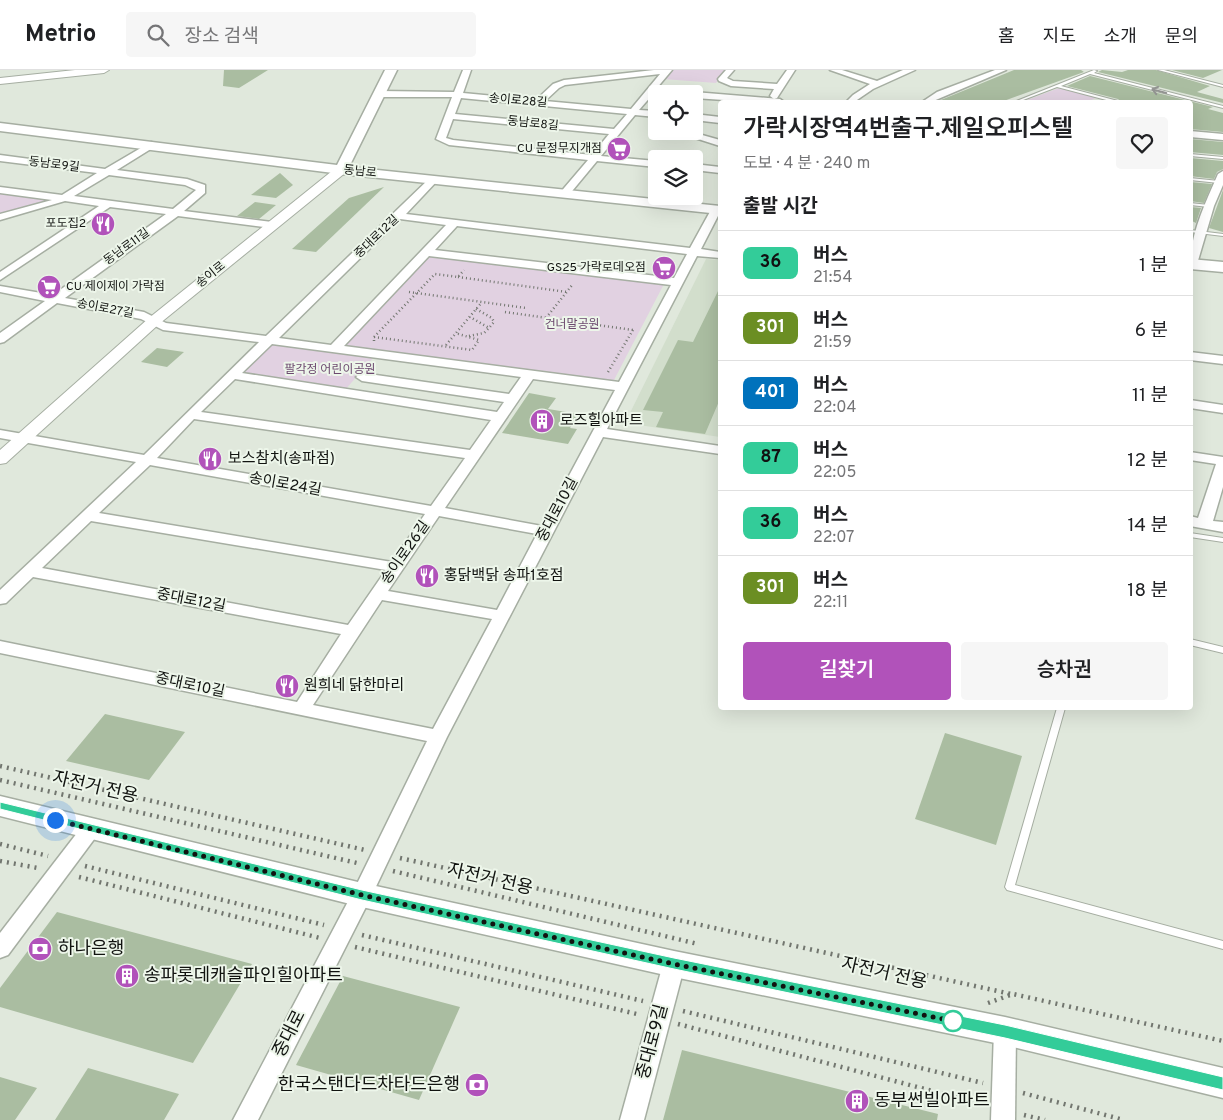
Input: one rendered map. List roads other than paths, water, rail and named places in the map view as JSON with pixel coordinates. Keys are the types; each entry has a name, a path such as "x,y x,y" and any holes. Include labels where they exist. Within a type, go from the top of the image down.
{"main road":[{"name":"송이로","path":"341,170 391,70"},
{"name":"동남로","path":"0,127 341,170 718,210"},
{"path":"1193,264 1223,267"},
{"path":"0,806 362,895 674,964 1005,1031 1223,1083"}],"street":[{"path":"0,82 104,70"},
{"path":"451,116 467,70"},
{"path":"730,70 722,80 780,87"},
{"path":"771,100 791,70"},
{"path":"834,70 879,84"},
{"path":"853,100 879,84 910,70"},
{"path":"930,100 940,94 1002,70"},
{"name":"동남로8길","path":"655,85 667,71"},
{"name":"동남로8길","path":"538,103 556,86 564,83 667,71"},
{"path":"841,81 855,76"},
{"name":"동남로8길","path":"564,194 648,93"},
{"name":"송이로28길","path":"380,94 458,96 648,113"},
{"path":"703,96 748,100"},
{"name":"동남로8길","path":"594,157 452,143 441,139 451,116 615,132"},
{"path":"703,119 718,120"},
{"path":"1193,134 1223,137"},
{"path":"703,138 718,142"},
{"name":"동남로9길","path":"0,217 63,198 151,145"},
{"path":"594,157 648,163"},
{"name":"동남로9길","path":"0,158 108,171"},
{"path":"703,168 718,170"},
{"name":"송이로","path":"0,460 154,321 341,170"},
{"name":"동남로11길","path":"55,299 176,213 201,191 201,186 186,182 108,171"},
{"path":"1193,245 1195,232 1221,178"},
{"name":"중대로12길","path":"0,599 146,461 191,414 398,216 433,180"},
{"name":"동남로11길","path":"0,190 272,225"},
{"path":"0,277 108,204"},
{"name":"중대로10길","path":"362,895 438,737 678,282 718,210"},
{"path":"398,216 718,255"},
{"path":"334,349 454,223"},
{"path":"426,252 678,282"},
{"name":"송이로27길","path":"0,289 144,316 154,321"},
{"name":"송이로27길","path":"0,339 55,299"},
{"path":"154,321 163,326 623,387"},
{"path":"348,393 362,378 377,354"},
{"path":"1193,356 1223,360"},
{"name":"송이로26길","path":"301,709 377,594 530,374"},
{"path":"232,375 500,417"},
{"path":"362,378 513,399"},
{"path":"1193,404 1223,409"},
{"path":"191,414 474,455"},
{"path":"599,432 718,450"},
{"name":"송이로24길","path":"0,434 547,531"},
{"path":"1193,457 1223,462 1197,523 1223,527"},
{"path":"88,516 396,567"},
{"name":"중대로12길","path":"29,572 352,631"},
{"path":"377,594 502,616"},
{"name":"중대로10길","path":"0,648 438,737"},
{"path":"0,949 91,828"},
{"name":"중대로","path":"245,1120 362,895"},
{"name":"중대로9길","path":"632,1120 674,964"},
{"path":"1003,1106 1005,1031"}],"lane":[{"path":"1021,100 1097,70"},
{"path":"1160,70 1223,86"},
{"path":"1090,72 1223,107"},
{"path":"1057,86 1108,100"},
{"path":"1095,100 1100,98"},
{"path":"1193,155 1223,158"},
{"path":"1193,179 1221,178"},
{"path":"1193,204 1209,206"},
{"path":"1195,232 1223,235"},
{"path":"1193,535 1223,540"},
{"path":"1193,643 1223,650"},
{"path":"1059,710 1010,887 1223,945"}],"place":[{"name":"CU 문정무지개점","path":"619,149"},
{"name":"포도집2","path":"103,224"},
{"name":"GS25 가락로데오점","path":"664,268"},
{"name":"CU 제이제이 가락점","path":"49,287"},
{"name":"로즈힐아파트","path":"542,421"},
{"name":"보스참치(송파점)","path":"210,459"},
{"name":"홍닭백닭 송파1호점","path":"427,576"},
{"name":"원희네 닭한마리","path":"287,686"},
{"name":"하나은행","path":"40,949"},
{"name":"송파롯데캐슬파인힐아파트","path":"127,976"},
{"name":"한국스탠다드차타드은행","path":"477,1085"},
{"name":"동부썬빌아파트","path":"857,1101"}],"park label":[{"name":"건너말공원","path":"572,325"},
{"name":"팔각정 어린이공원","path":"330,370"}]}
